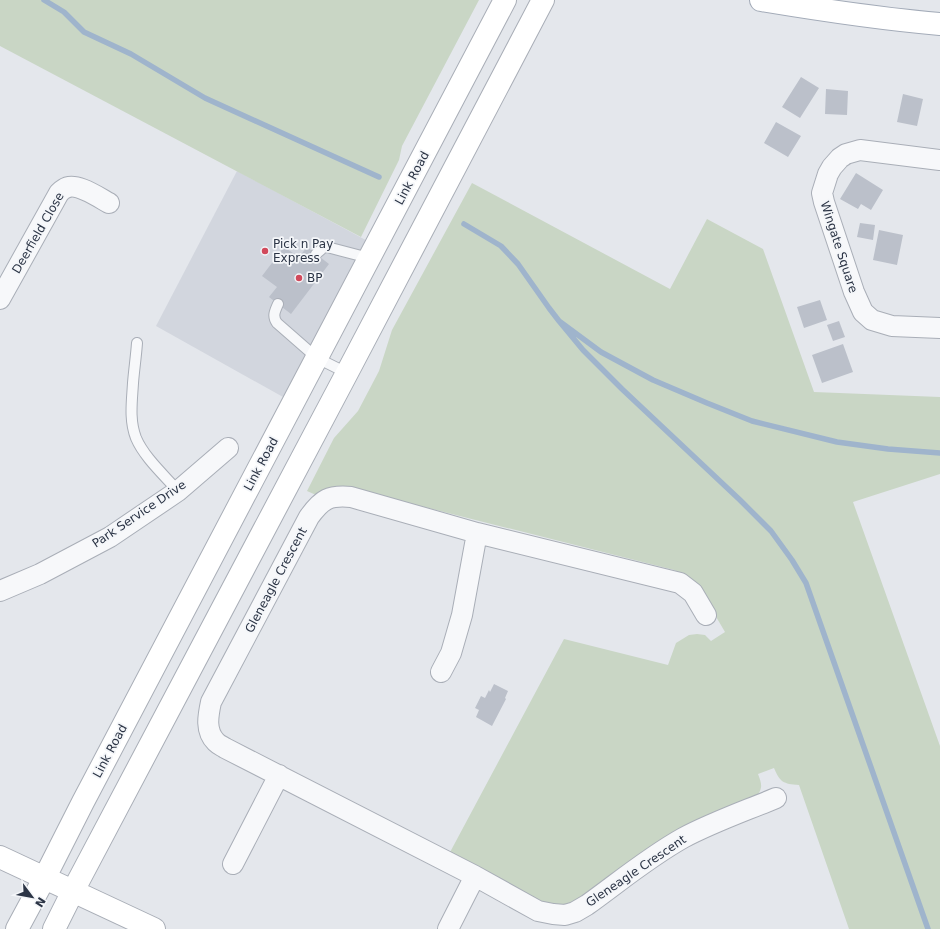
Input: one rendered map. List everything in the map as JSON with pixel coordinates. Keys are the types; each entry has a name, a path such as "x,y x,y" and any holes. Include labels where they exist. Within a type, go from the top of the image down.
{"street":[{"name":"Link Road","path":"17,929 505,0"},
{"path":"54,929 543,0"},
{"path":"761,0 819,10 940,24"},
{"name":"Wingate Square","path":"940,160 860,150 846,154 832,167 828,174 822,193 854,292 863,312 872,320 892,326 940,328"},
{"name":"Deerfield Close","path":"0,299 59,193 69,186 75,186 109,203"},
{"name":"Park Service Drive","path":"0,591 40,574 110,537 178,491 228,448"},
{"name":"Gleneagle Crescent","path":"706,615 693,593 680,583 477,533 351,497 341,496 330,498 323,501 316,507 306,524 211,702 207,724 211,735 216,742 225,748 475,876 538,911 553,914 564,915 575,912 588,905 661,851 683,838 776,798"},
{"path":"441,672 451,653 462,615 477,533"},
{"path":"234,864 278,775"},
{"path":"0,856 154,929"},
{"path":"448,929 475,876"}],"lane":[{"path":"316,254 327,246 370,258"},
{"path":"278,304 274,315 277,323 310,350 317,358 347,373"},
{"path":"137,343 131,408 132,426 136,438 143,450 178,491"}],"shaded area":[{"path":"237,171 375,245 292,402 156,326"}],"green space":[{"path":"0,0 479,0 402,146 399,160 361,237 0,46"},
{"path":"472,183 670,289 707,219 763,249 814,392 940,397 940,474 853,502 940,746 940,929 849,929 799,785 789,784 780,779 774,768 758,774 761,787 755,800 684,826 586,897 567,905 546,905 448,856 564,639 668,665 676,643 689,635 705,635 711,641 725,632 698,586 687,576 674,570 345,487 316,495 307,491 334,438 358,411 379,371 392,330"}],"building":[{"path":"801,77 819,88 800,118 782,107"},
{"path":"826,89 848,91 847,115 825,114"},
{"path":"903,94 923,99 917,126 897,122"},
{"path":"776,122 801,136 788,157 764,143"},
{"path":"856,173 883,190 871,210 861,204 858,209 840,199"},
{"path":"860,223 875,225 873,240 857,237"},
{"path":"879,230 903,235 897,265 873,260"},
{"path":"284,247 299,257 307,247 329,264 291,314 269,297 277,287 262,276"},
{"path":"820,300 827,320 804,328 797,307"},
{"path":"839,321 845,337 833,341 827,325"},
{"path":"843,344 853,372 822,383 812,355"},
{"path":"494,684 508,691 505,698 506,699 492,726 476,717 479,710 475,708 481,696 485,698"}],"waterway":[{"path":"44,0 64,12 84,32 131,54 205,98 379,177"},
{"path":"464,224 501,246 518,264 559,321 601,352 653,380 752,421 837,442 888,449 940,453"},
{"path":"559,321 583,350 622,389 771,531 792,560 806,583 928,929"}],"place":[{"name":"Pick n Pay Express","path":"265,251"},
{"name":"BP","path":"299,278"}]}
